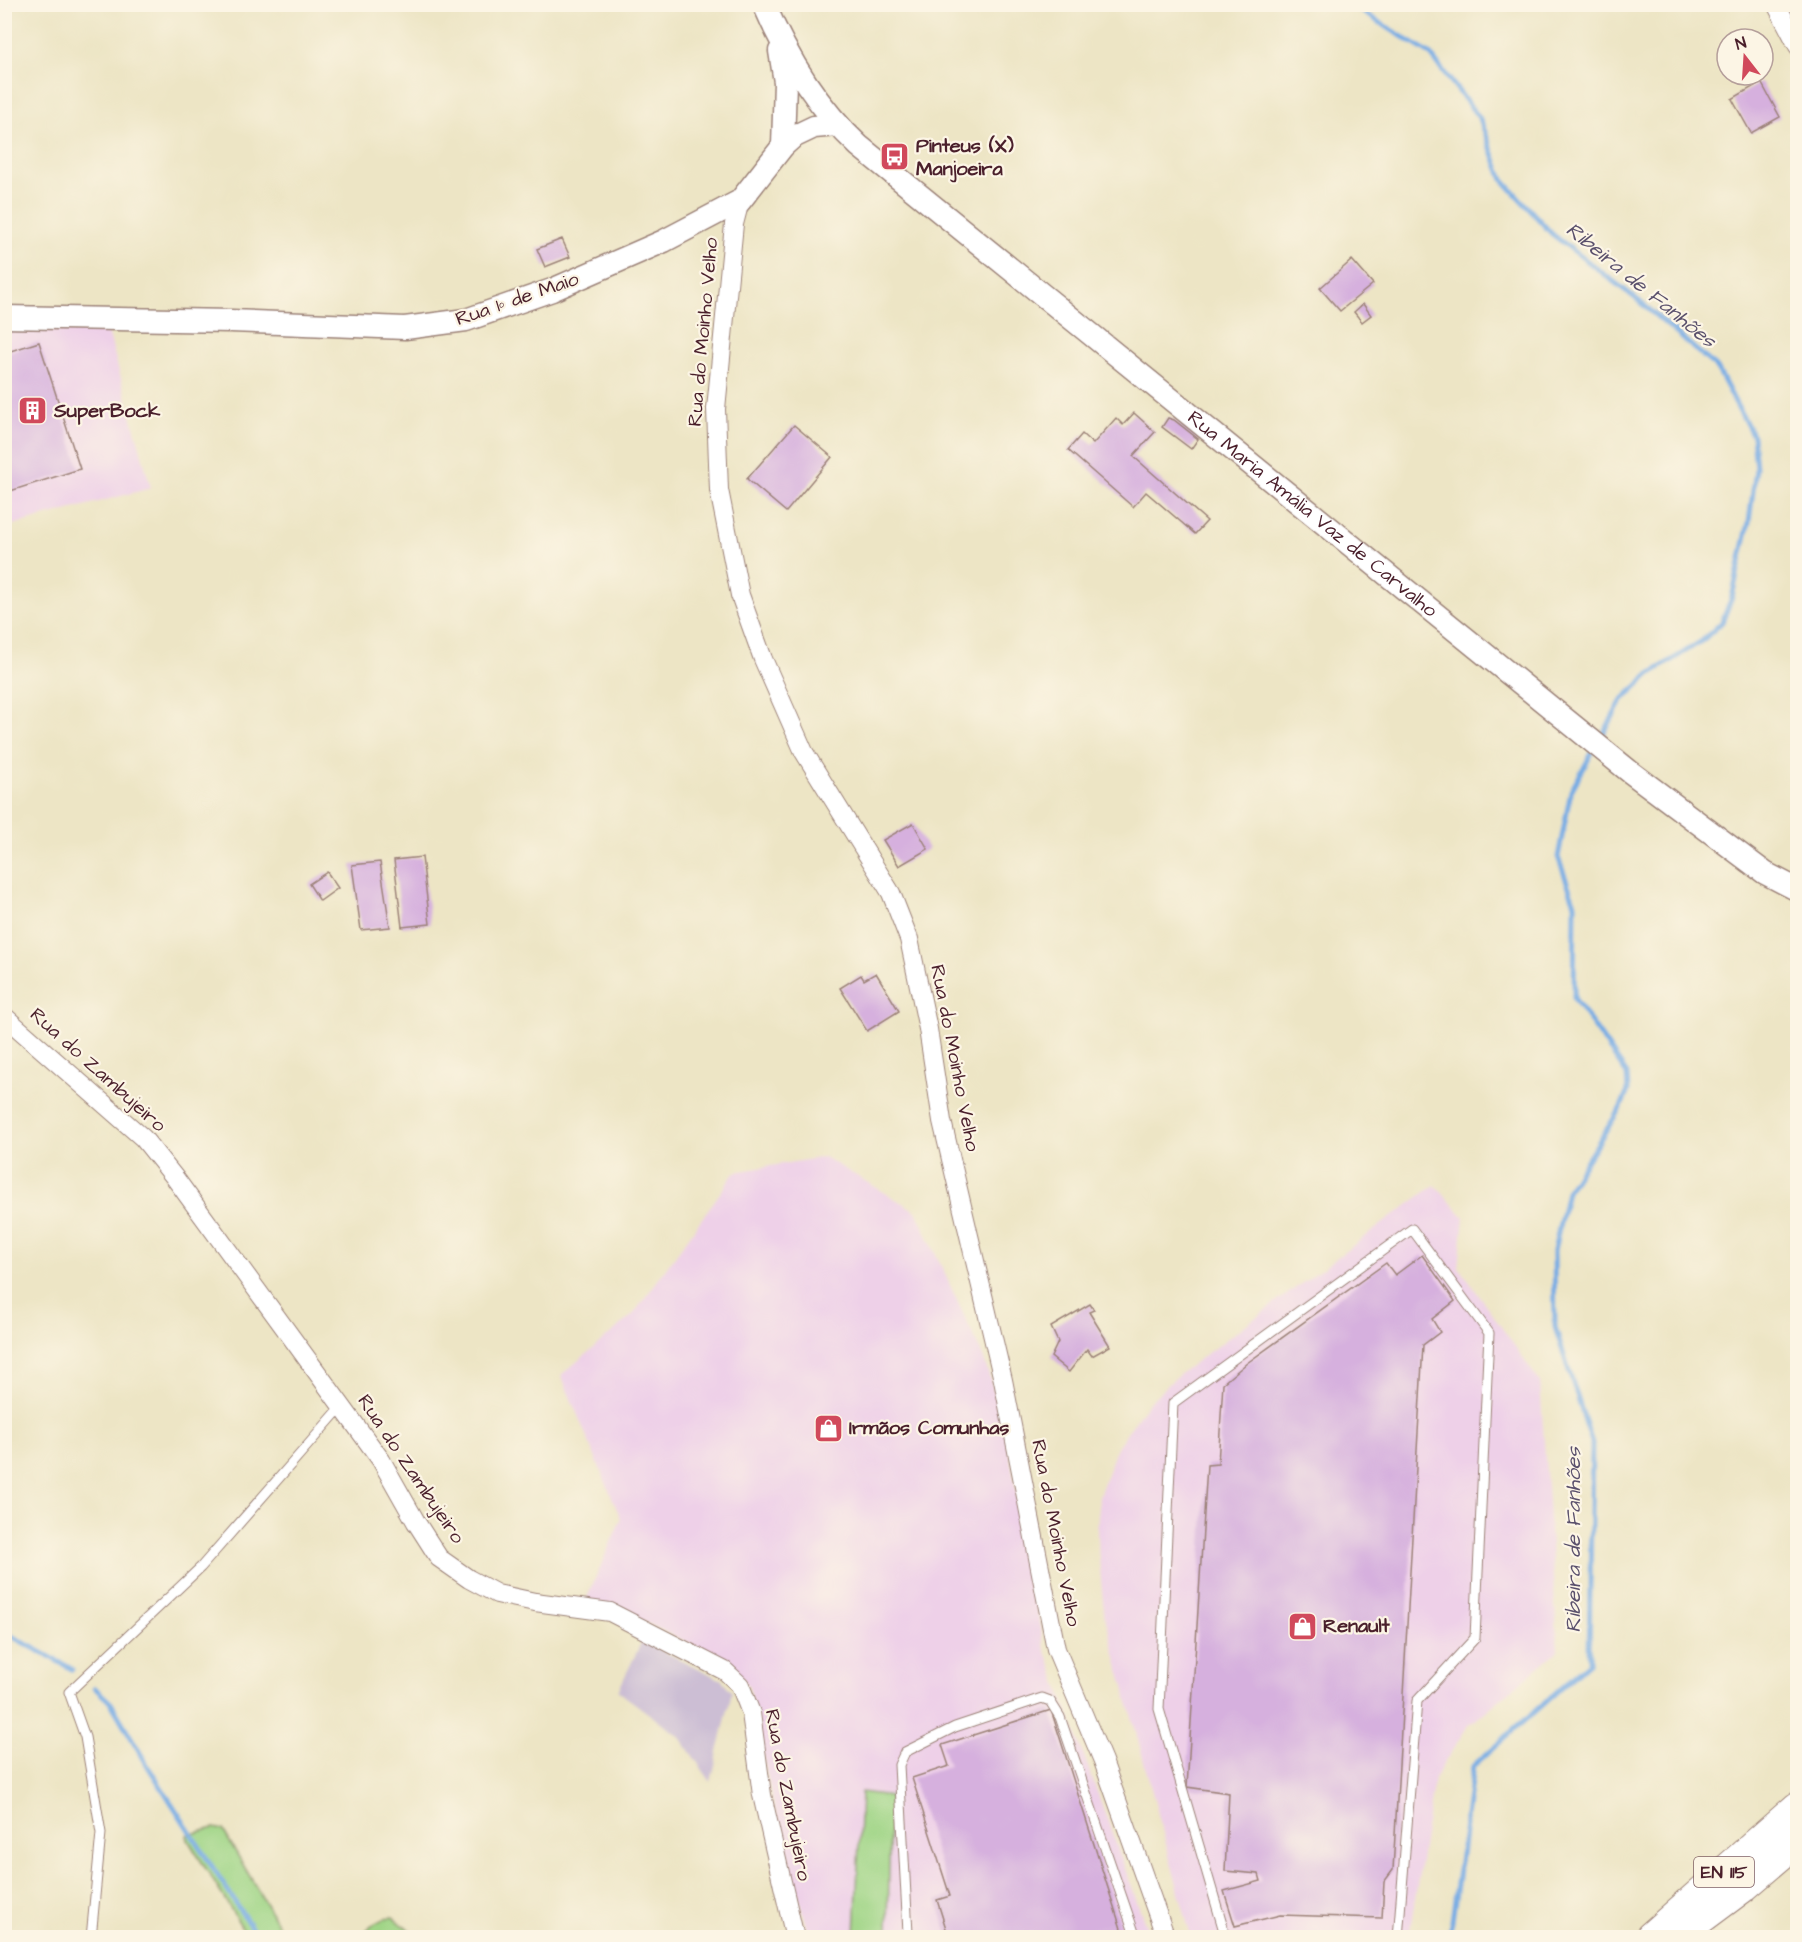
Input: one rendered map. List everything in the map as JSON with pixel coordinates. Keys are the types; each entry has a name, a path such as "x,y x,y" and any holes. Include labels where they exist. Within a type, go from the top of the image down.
{"highway":[{"name":"EN 115","path":"1651,1938 1797,1808"},
{"name":"EN 115","path":"1674,1938 1743,1886 1797,1839"}],"street":[{"path":"764,4 777,35 785,82 783,146"},
{"path":"1776,4 1797,46"},
{"name":"Rua Maria Amália Vaz de Carvalho","path":"777,35 815,98 837,125 859,146 1629,771 1765,873 1797,890"},
{"name":"Rua 1º de Maio","path":"4,317 231,321 405,328 466,320 552,290 664,240 740,201 783,146 803,131 814,127 837,125"},
{"name":"Rua do Moinho Velho","path":"740,201 734,224 716,409 719,490 740,595 763,659 804,752 891,893 909,939 928,1029 942,1121 1003,1380 1056,1649 1103,1761 1166,1938"},
{"name":"Rua do Zambujeiro","path":"4,1016 143,1138 175,1178 381,1460 439,1558 469,1579 497,1594 535,1602 610,1611 725,1671 740,1685 751,1713 762,1795 795,1938"}],"lane":[{"path":"1226,1938 1159,1708 1173,1403 1412,1228 1489,1333 1475,1638 1417,1701 1398,1938"},
{"path":"91,1938 101,1833 85,1737 69,1692 201,1567 342,1406"},
{"path":"904,1938 908,1933 899,1765 905,1752 956,1727 1042,1698 1050,1701 1060,1717 1136,1938"}],"shaded area":[{"path":"5,329 108,331 151,488 5,527"},
{"path":"824,1157 916,1211 983,1357 1003,1418 1044,1646 1150,1937 810,1937 772,1799 749,1687 731,1663 623,1612 586,1600 621,1519 561,1375 633,1315 735,1172"},
{"path":"1435,1185 1464,1217 1459,1267 1540,1382 1558,1651 1467,1727 1434,1779 1409,1937 1191,1937 1104,1613 1097,1536 1099,1496 1117,1447 1148,1403 1182,1372"},
{"path":"642,1641 722,1680 732,1692 711,1782 679,1736 618,1691"}],"green space":[{"path":"861,1792 890,1796 888,1937 855,1937"},
{"path":"214,1828 223,1830 285,1937 248,1937 188,1840 187,1835"},
{"path":"393,1917 417,1937 363,1937 375,1923"}],"building":[{"path":"1752,87 1764,87 1780,117 1751,133 1732,99"},
{"path":"562,239 570,257 545,267 537,249"},
{"path":"1352,260 1373,284 1340,311 1320,288"},
{"path":"1363,304 1371,315 1362,322 1354,312"},
{"name":"SuperBock","path":"39,342 80,469 4,493 4,353"},
{"path":"1134,413 1155,432 1133,456 1207,521 1195,534 1146,492 1133,507 1068,450 1082,434 1093,444 1116,418 1123,425"},
{"path":"1168,418 1174,420 1198,439 1191,449 1162,427"},
{"path":"794,425 832,457 786,512 747,479"},
{"path":"913,823 928,849 899,866 883,840"},
{"path":"422,857 430,924 402,927 394,860"},
{"path":"380,862 390,927 361,930 352,865"},
{"path":"327,872 338,888 320,901 309,884"},
{"path":"876,973 899,1011 867,1031 840,988 861,975 864,980"},
{"name":"Renault","path":"1422,1255 1455,1301 1432,1319 1440,1332 1423,1345 1393,1870 1384,1882 1382,1918 1280,1915 1235,1926 1224,1891 1261,1881 1259,1874 1225,1871 1229,1793 1187,1787 1207,1465 1218,1464 1223,1383 1247,1363 1386,1263 1395,1275"},
{"path":"1090,1304 1094,1310 1089,1312 1110,1346 1092,1356 1087,1349 1069,1372 1051,1357 1058,1342 1051,1327"},
{"path":"1051,1710 1124,1938 949,1938 937,1900 950,1896 912,1778 949,1766 942,1745"}],"waterway":[{"name":"Ribeira de Fanhões","path":"1350,4 1430,54 1480,119 1503,180 1552,234 1639,301 1717,368 1753,436 1756,468 1749,522 1732,597 1722,622 1703,640 1650,674 1622,700 1600,740"},
{"name":"Ribeira de Fanhões","path":"1447,1938 1452,1921 1473,1766 1589,1663 1592,1443 1555,1327 1554,1251 1567,1191 1621,1107 1628,1091 1627,1074 1574,998 1575,904 1558,857 1571,791 1593,751"},
{"path":"4,1632 72,1669"},
{"path":"95,1688 111,1703 149,1768 258,1938"}],"place":[{"name":"Pinteus (X) Manjoeira","path":"895,157"},
{"name":"SuperBock","path":"33,411"},
{"name":"Irmãos Comunhas","path":"828,1428"},
{"name":"Renault","path":"1302,1626"}]}
